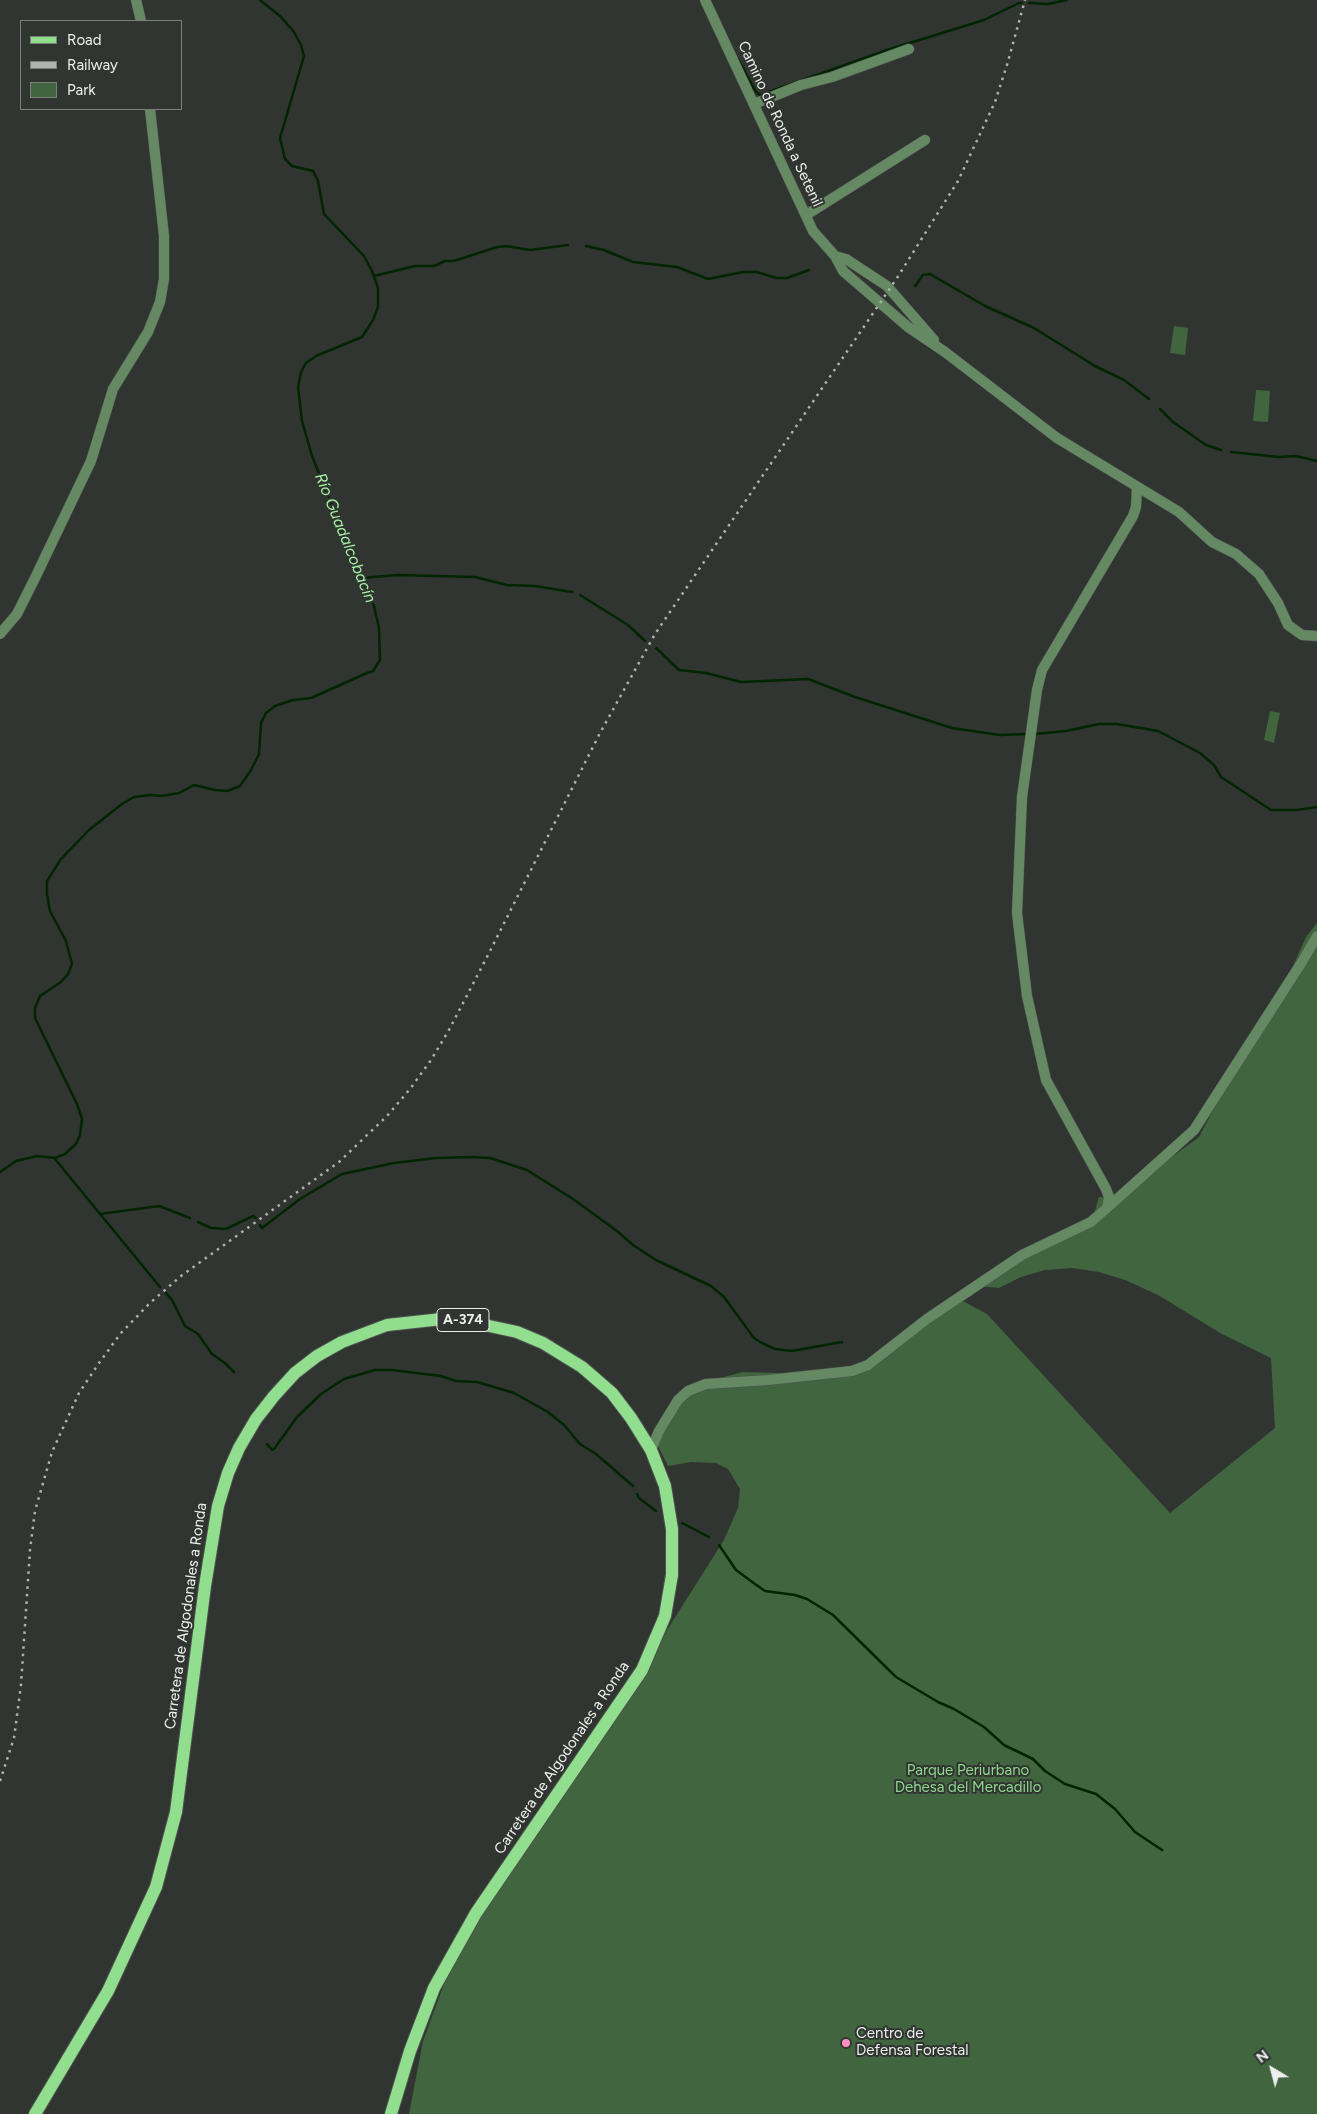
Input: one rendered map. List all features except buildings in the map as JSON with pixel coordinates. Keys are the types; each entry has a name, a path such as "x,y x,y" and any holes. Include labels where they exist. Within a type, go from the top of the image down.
{"main road":[{"name":"Carretera de Algodonales a Ronda","path":"35,2114 108,1991 156,1887 176,1812 205,1586 218,1506 228,1473 239,1448 256,1419 274,1396 295,1373 317,1356 362,1334 387,1325 442,1319 466,1320 517,1332 543,1343 582,1367 612,1393 631,1418 651,1450 665,1486 673,1552 672,1575 665,1616 642,1670 476,1913 434,1988 410,2051 391,2114"}],"street":[{"path":"136,0 142,20"},
{"name":"Camino de Ronda a Setenil","path":"704,0 813,231 835,256 843,271 908,327 946,352 1057,438 1179,512 1212,542 1236,554 1259,574 1278,603 1288,625 1302,635 1317,636"},
{"path":"754,104 801,85 832,77 909,49"},
{"path":"0,634 16,614 36,576 91,461 113,389 146,334 160,302 164,279 164,236 150,110"},
{"path":"806,215 925,140"},
{"name":"Camino de Ronda a Setenil","path":"835,256 846,259 887,286 946,352"},
{"path":"1107,1208 1109,1197 1106,1189 1046,1080 1028,996 1016,913 1022,797 1037,690 1042,670 1133,516 1136,507 1137,487"},
{"path":"651,1450 659,1431 678,1400 688,1391 706,1384 844,1372 868,1364 927,1319 1022,1255 1091,1222 1194,1130 1317,936"}],"green space":[{"path":"1174,326 1188,328 1185,355 1170,353"},
{"path":"1256,390 1270,391 1268,422 1253,421"},
{"path":"1270,711 1280,713 1274,743 1264,740"},
{"name":"Parque Periurbano Dehesa del Mercadillo","path":"1317,923 1317,2114 409,2114 423,2041 444,1984 464,1945 481,1916 646,1672 667,1630 724,1540 738,1508 740,1489 728,1469 716,1463 691,1462 668,1466 653,1436 679,1400 697,1387 743,1372 814,1374 845,1369 866,1362 959,1299 987,1314 1170,1513 1275,1428 1271,1358 1222,1334 1158,1295 1125,1280 1099,1272 1072,1268 1045,1270 1021,1277 999,1288 975,1286 1036,1250 1058,1241 1094,1214 1099,1197 1115,1199 1199,1137 1218,1101 1280,1004 1291,971 1306,937"}],"waterway":[{"name":"Río Guadalcobacín","path":"0,1172 16,1161 37,1156 55,1158 65,1154 76,1144 80,1135 82,1119 77,1104 35,1018 35,1008 40,996 61,982 68,974 72,964 66,941 50,911 47,894 47,881 61,859 89,830 134,797 179,793 194,785 227,791 240,786 259,754 261,723 266,713 275,706 293,700 311,698 373,671 380,660 379,628 374,606 344,541 338,520 312,456 302,421 298,387 301,372 306,363 316,356 362,337 373,320 378,307 378,288 364,256 324,214 318,181 313,171 292,166 285,159 280,138 304,56 294,32 281,17 260,0"},
{"path":"1029,3 1048,4 1067,0"},
{"path":"738,59 756,92 760,95 887,50 984,20 1022,3"},
{"path":"374,276 415,266 434,266 445,261 454,261 497,247 506,246 530,250 568,245"},
{"path":"586,246 604,250 633,262 677,267 708,279 743,272 757,272 776,278 787,278 809,270"},
{"path":"915,286 923,275 930,274 985,306 1034,328 1095,366 1124,380 1149,399"},
{"path":"1160,409 1173,422 1206,445 1221,450"},
{"path":"1231,452 1278,457 1296,456 1317,461"},
{"path":"361,578 398,575 475,577 507,585 535,586 572,592"},
{"path":"580,595 628,625 645,641"},
{"path":"656,648 679,670 706,673 741,682 808,679 855,697 952,728 1000,735 1027,734"},
{"path":"1035,734 1066,731 1099,724 1117,724 1158,731 1200,753 1214,765 1221,777 1271,810 1297,810 1317,807"},
{"path":"260,1225 262,1228 300,1199 342,1174 394,1163 436,1158 490,1158 527,1170 573,1199 633,1245 656,1260 711,1286 724,1297 754,1338 762,1343 775,1349 792,1351 842,1342"},
{"path":"55,1159 160,1287"},
{"path":"100,1214 159,1206 190,1218"},
{"path":"198,1222 211,1228 226,1229 253,1216 256,1218"},
{"path":"166,1293 172,1300 185,1326 198,1334 212,1354 234,1372"},
{"path":"267,1444 272,1450 274,1449 297,1417 321,1394 344,1379 375,1370 392,1370 441,1376 456,1381 477,1382 514,1393 548,1412 564,1425 580,1444 596,1454 633,1486"},
{"path":"637,1494 639,1498 656,1511"},
{"path":"682,1523 709,1537"},
{"path":"719,1545 736,1570 765,1591 795,1595 807,1599 833,1615 896,1677 984,1727 1004,1745 1033,1759 1045,1771 1065,1784 1096,1794 1115,1809 1135,1832 1162,1850"}],"railway":[{"path":"0,1781 14,1738 21,1685 30,1550 35,1511 52,1452 79,1393 121,1333 150,1303 181,1276 339,1162 387,1116 431,1060 487,957 600,733 655,634 897,278 958,181 995,102 1025,0"}],"place":[{"name":"Centro de Defensa Forestal","path":"846,2043"}]}
